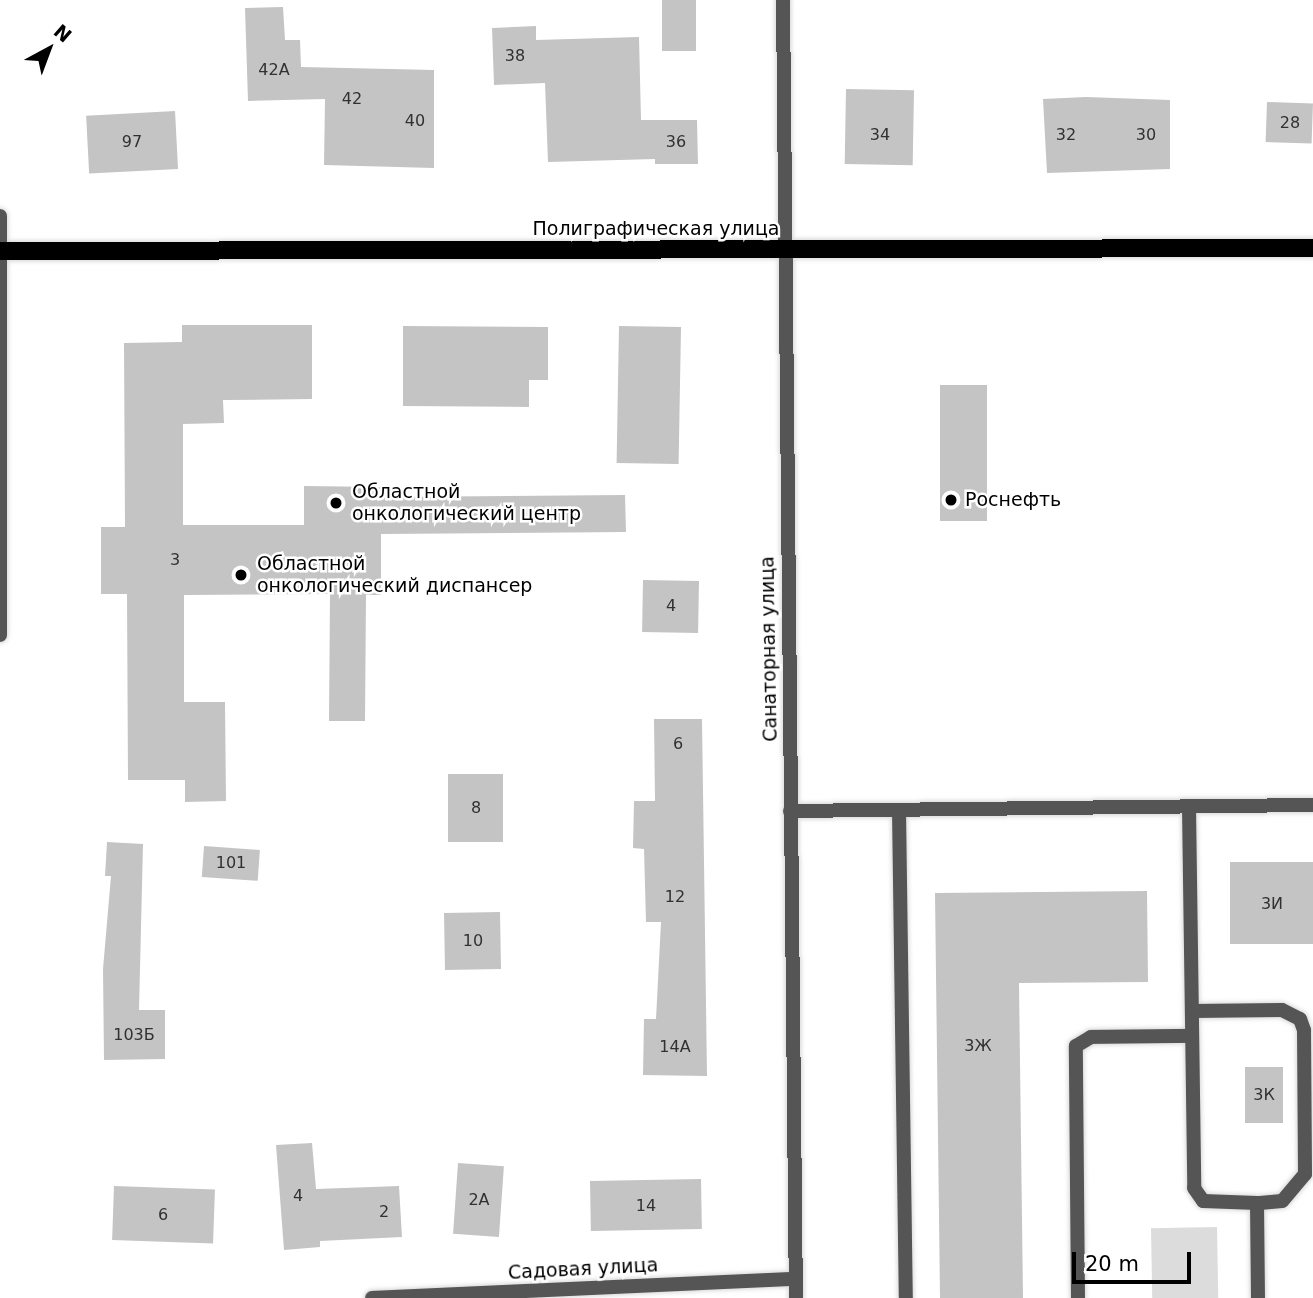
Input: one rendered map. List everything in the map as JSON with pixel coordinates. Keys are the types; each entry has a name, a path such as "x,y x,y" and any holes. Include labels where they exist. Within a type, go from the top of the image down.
{"main road":[{"name":"Полиграфическая улица","path":"1,251 1313,248"}],"street":[{"name":"Санаторная улица","path":"783,0 783,250 796,1298"},
{"path":"0,216 0,635"},
{"path":"790,811 1313,805"},
{"path":"1189,807 1192,1036 1196,1194 1212,1203 1282,1200 1305,1174 1304,1030 1300,1019 1282,1010 1192,1010"},
{"path":"899,810 905,1298"},
{"path":"1078,1298 1076,1046 1091,1037 1192,1036"},
{"path":"1257,1203 1258,1298"},
{"name":"Садовая улица","path":"372,1298 795,1279"}],"shaded area":[{"path":"1217,1227 1218,1298 1152,1298 1151,1228"}],"building":[{"path":"662,0 696,0 696,51 662,51"},
{"path":"283,7 285,40 300,40 301,67 434,70 434,168 324,165 325,99 248,101 245,8"},
{"path":"536,26 536,40 639,37 641,120 697,120 698,164 655,164 655,159 548,162 545,83 494,85 492,28"},
{"path":"846,89 914,90 913,165 845,164"},
{"path":"1086,97 1170,100 1170,169 1047,173 1043,99"},
{"path":"1267,102 1313,104 1312,144 1266,142"},
{"path":"175,111 178,169 89,174 86,116"},
{"path":"182,325 312,325 312,399 223,400 224,423 183,424 183,525 304,525 304,486 381,487 381,497 625,495 626,532 381,534 381,595 366,595 365,721 329,721 330,594 184,595 184,702 225,702 226,801 185,802 185,780 128,780 127,594 101,594 101,527 125,527 124,343 182,342"},
{"path":"403,326 548,327 548,380 529,380 529,407 403,406"},
{"path":"619,326 681,327 679,464 617,463"},
{"path":"940,385 987,385 987,521 940,521"},
{"path":"643,580 699,581 698,633 642,632"},
{"path":"654,719 702,719 707,1076 643,1075 644,1019 656,1019 661,922 646,922 644,849 633,848 634,801 655,801"},
{"path":"448,774 503,774 503,842 448,842"},
{"path":"107,842 143,844 139,1010 165,1010 165,1059 104,1060 103,969 111,876 105,876"},
{"path":"204,846 260,850 258,881 202,877"},
{"path":"1230,862 1313,862 1313,944 1230,944"},
{"path":"1147,891 1148,982 1019,983 1023,1298 940,1298 935,893"},
{"path":"500,912 501,969 445,970 444,913"},
{"path":"1245,1067 1283,1067 1283,1123 1245,1123"},
{"path":"312,1143 316,1189 399,1186 402,1237 320,1241 320,1247 284,1250 276,1145"},
{"path":"458,1163 504,1166 499,1237 453,1234"},
{"path":"701,1179 702,1229 591,1231 590,1181"},
{"path":"114,1186 215,1190 213,1243 112,1240"}],"place":[{"name":"Роснефть","path":"951,500"},
{"name":"Областной онкологический центр","path":"336,503"},
{"name":"Областной онкологический диспансер","path":"241,575"}]}
